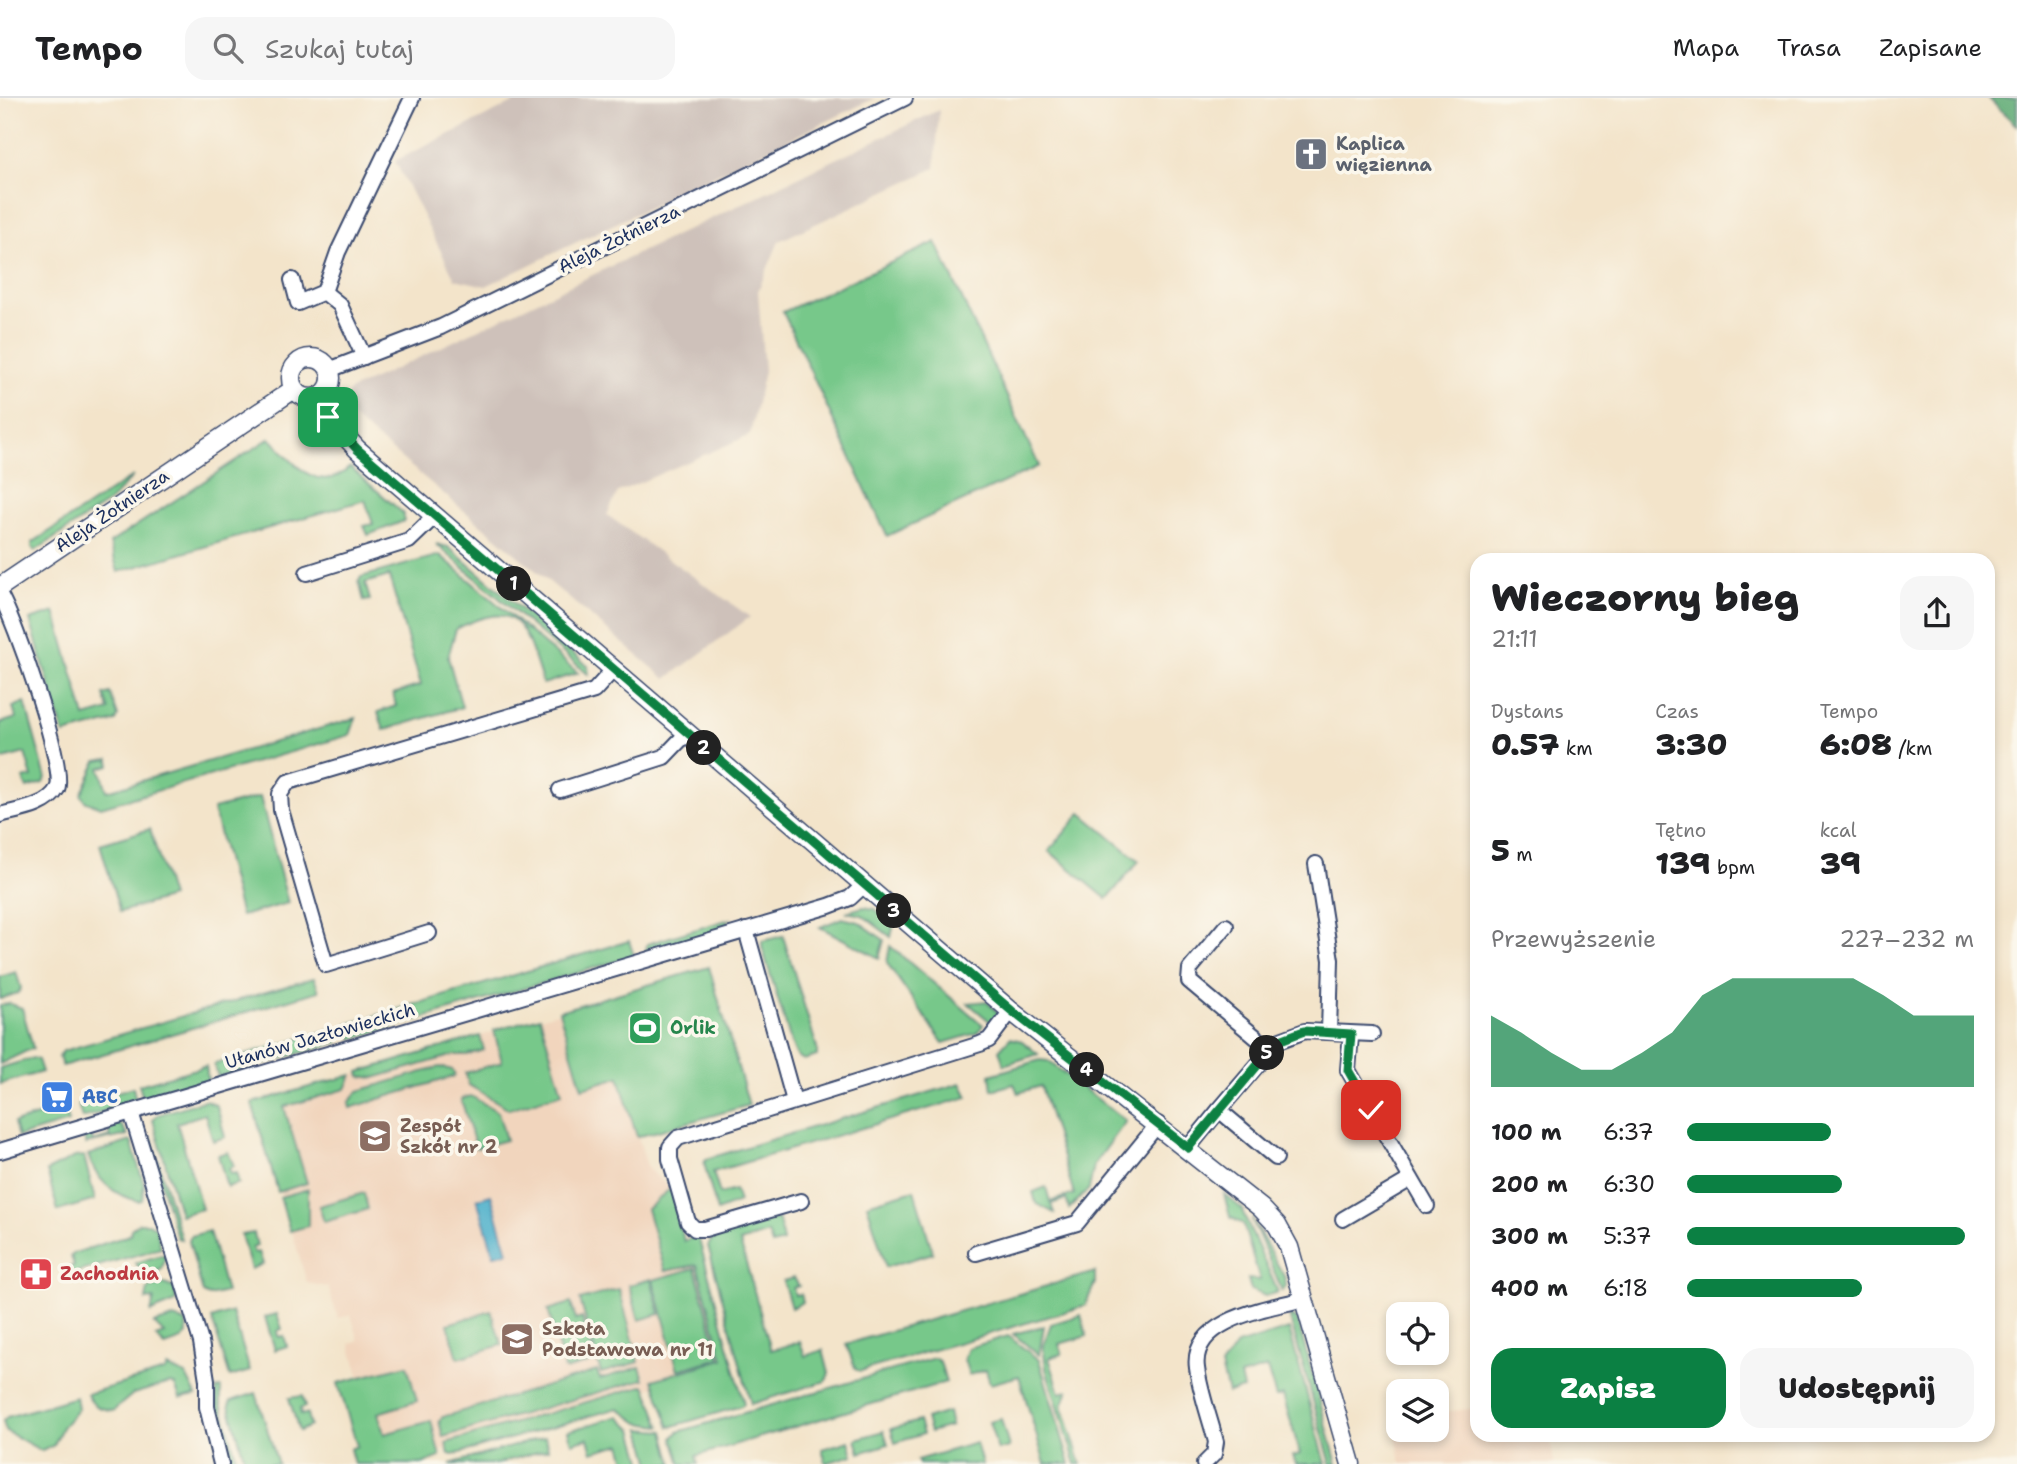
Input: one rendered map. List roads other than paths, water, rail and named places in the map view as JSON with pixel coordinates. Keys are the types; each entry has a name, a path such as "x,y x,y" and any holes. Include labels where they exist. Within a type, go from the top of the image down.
{"street":[{"path":"292,280 298,303 324,292 338,252 412,98"},
{"name":"Aleja Żołnierza","path":"328,370 441,327 905,98"},
{"path":"324,292 340,304 364,356"},
{"path":"306,359 319,360 328,370 330,383 319,396 305,397 294,389 291,374 300,362 306,359"},
{"name":"Aleja Żołnierza","path":"0,587 294,389"},
{"path":"319,396 328,417 357,449 1012,1011 1244,1193 1277,1225 1289,1247 1351,1464"},
{"path":"307,573 409,541 435,516"},
{"path":"0,595 16,630 54,753 60,783 56,792 44,802 0,815"},
{"path":"429,933 326,965 281,810 280,794 288,782 594,691 613,670"},
{"path":"560,790 664,757 687,733"},
{"path":"1316,864 1331,960 1329,1032"},
{"name":"Ułanów Jazłowieckich","path":"0,1151 829,906 850,898 864,885"},
{"path":"1226,926 1190,969 1189,981 1270,1049"},
{"path":"746,930 794,1101"},
{"path":"801,1201 705,1229 695,1228 688,1222 670,1159 670,1147 678,1138 981,1044 989,1040 1012,1011"},
{"path":"1188,1148 1270,1049 1290,1035 1304,1031 1372,1034"},
{"path":"1351,1034 1348,1070 1427,1206"},
{"path":"1219,1110 1276,1158"},
{"path":"131,1112 201,1342 207,1380 207,1407 221,1464"},
{"path":"976,1253 1077,1223 1157,1124"},
{"path":"1343,1219 1411,1179"},
{"path":"1204,1464 1213,1454 1216,1442 1196,1367 1197,1349 1205,1334 1218,1325 1305,1299"}],"water":[{"path":"491,1195 508,1252 494,1255 477,1199"}],"place":[{"name":"Kaplica więzienna","path":"1311,154"},
{"name":"Orlik","path":"645,1028"},
{"name":"ABC","path":"57,1097"},
{"name":"Zespół Szkół nr 2","path":"375,1136"},
{"name":"Zachodnia","path":"36,1274"},
{"name":"Szkoła Podstawowa nr 11","path":"517,1339"}]}
